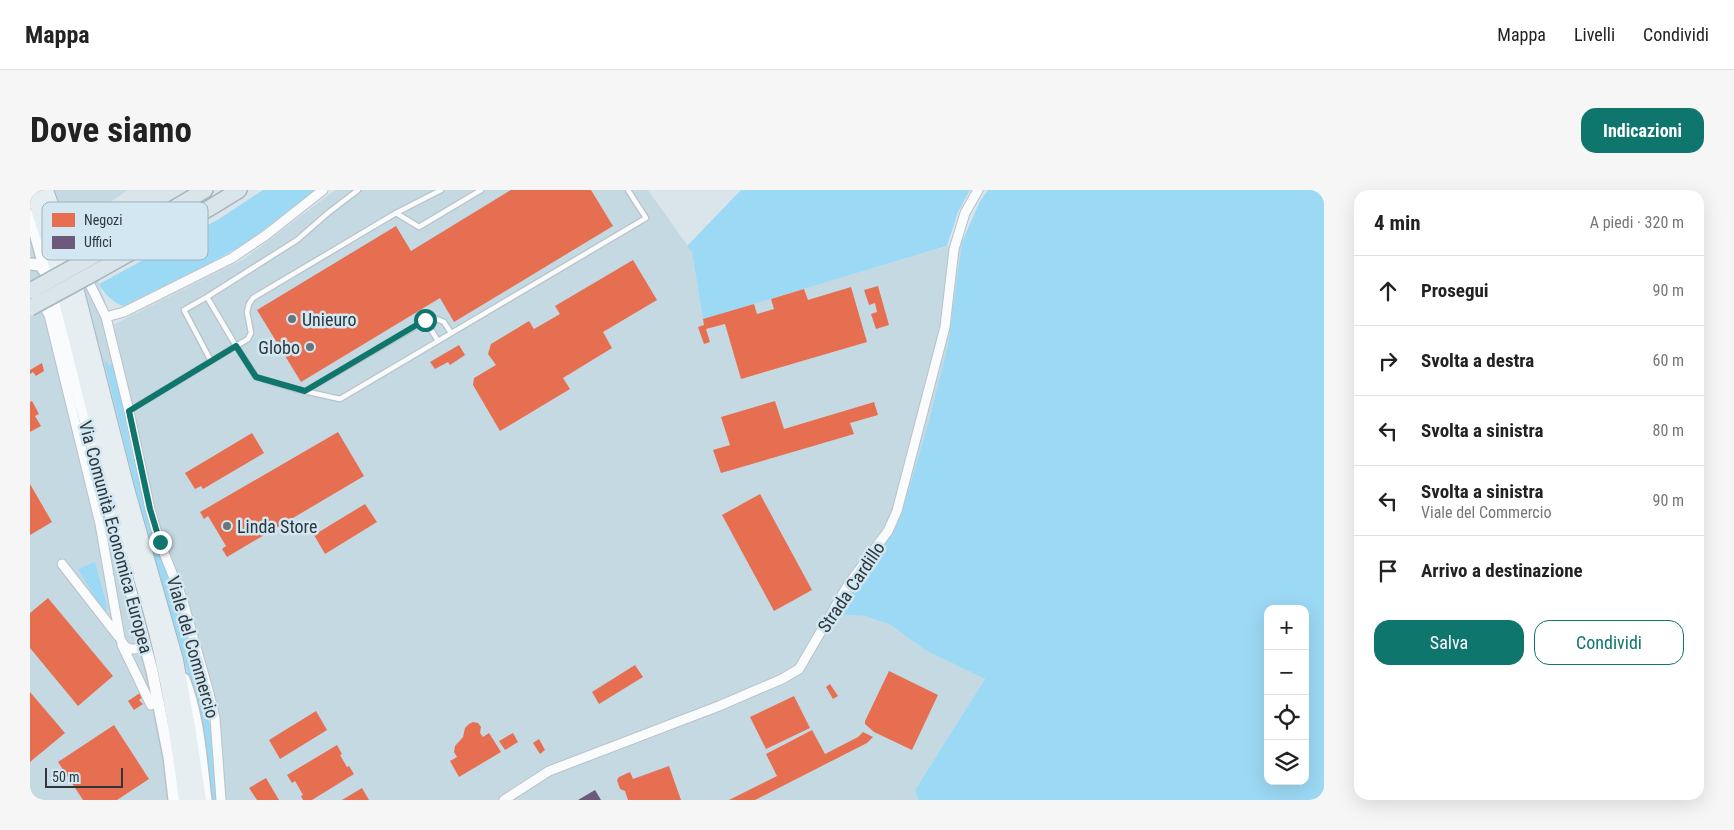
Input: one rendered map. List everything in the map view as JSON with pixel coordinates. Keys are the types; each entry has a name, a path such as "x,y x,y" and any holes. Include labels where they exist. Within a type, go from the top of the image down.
{"highway":[{"path":"168,202 187,190"},
{"path":"188,202 206,190"},
{"path":"208,209 239,190"},
{"path":"92,265 98,260"},
{"path":"30,308 100,260"},
{"path":"31,290 102,260"}],"main road":[{"path":"31,190 42,219"},
{"path":"46,190 50,202"},
{"path":"55,260 69,308 109,473 158,640 172,700 186,800"},
{"path":"69,260 128,492 176,660 199,800"}],"street":[{"path":"106,317 124,312 232,258 266,235 323,190"},
{"name":"Strada Cardillo","path":"504,800 549,771 719,706 782,679 799,669 848,585 888,531 897,511 945,327 954,249 965,213 978,190"},
{"name":"Via Comunità Economica Europea","path":"30,215 42,257"},
{"name":"Via Comunità Economica Europea","path":"43,260 145,643 159,702 169,757 174,800"},
{"name":"Viale del Commercio","path":"79,260 106,317 150,509 160,542 182,598 209,693 215,718 221,800"},
{"path":"30,264 40,265 47,274 46,282 42,287 31,290 49,315 100,524 121,641 152,705 159,702"},
{"path":"62,564 128,649 136,649 145,643"},
{"path":"176,660 189,692 196,722 206,800"}],"lane":[{"path":"211,361 184,310 297,240 358,190"},
{"path":"428,190 431,196"},
{"path":"129,411 248,338 251,333 247,312 253,298 396,213 441,190"},
{"path":"396,213 419,227 481,190"},
{"path":"207,297 256,377 340,399 646,218 628,190"},
{"path":"305,391 432,317 444,322 451,333"},
{"path":"425,320 438,341"}],"shaded area":[{"path":"30,190 128,190 111,202 42,202 42,260 91,260 113,325 244,259 335,190 648,190 692,252 703,318 962,242 948,344 930,417 902,512 843,615 865,616 891,625 925,650 985,679 915,790 918,800 30,800"},
{"path":"263,190 316,190 246,243 123,306 116,303 103,291 99,284 143,260 208,260 208,225"},
{"path":"741,190 970,190 958,212 947,246 703,319 692,252 687,246"},
{"path":"988,190 1324,190 1324,800 918,800 915,790 985,679 925,650 891,625 865,616 843,615 855,587 892,532 902,512 930,417 948,344 962,242 980,201"},
{"path":"104,360 109,365 114,364 132,455 150,525 179,603 203,693 210,728 217,800 209,800 195,696 142,515"},
{"path":"95,562 107,606 105,611 103,611 78,569"}],"building: Negozi":[{"path":"511,190 591,190 613,226 454,322 440,298 301,382 257,310 396,226 411,251"},
{"path":"633,260 657,300 603,332 612,348 563,378 570,389 500,431 473,385 474,378 496,365 488,354 491,344 529,321 534,329 560,314 555,306"},
{"path":"878,286 889,325 876,329 871,314 877,312 875,303 869,305 864,290"},
{"path":"851,287 867,342 741,379 725,324 706,329 710,342 704,344 698,327 704,325 703,319 754,304 757,314 774,309 771,299 804,289 808,300"},
{"path":"459,345 465,355 450,365 448,362 435,369 430,362"},
{"path":"42,363 44,371 36,376 33,372 30,374 30,370"},
{"path":"32,401 39,414 35,416 41,426 30,432 30,402"},
{"path":"775,401 784,429 874,402 878,415 850,423 854,434 721,473 713,450 730,445 721,417"},
{"path":"338,432 364,476 227,557 222,549 226,546 208,516 204,519 200,512"},
{"path":"252,433 264,453 203,489 201,486 195,489 185,473"},
{"path":"30,484 52,522 30,535"},
{"path":"760,494 812,590 774,611 722,515"},
{"path":"365,504 377,522 325,554 314,535"},
{"path":"48,598 113,676 78,706 30,648 30,613"},
{"path":"635,665 643,677 599,704 592,692"},
{"path":"889,671 938,695 912,750 874,732 865,724"},
{"path":"830,684 838,696 833,699 826,687"},
{"path":"30,692 65,733 30,762"},
{"path":"140,693 143,697 139,700 143,704 134,710 128,701"},
{"path":"794,696 810,728 766,749 750,717"},
{"path":"316,711 327,730 280,759 269,740"},
{"path":"473,722 478,723 481,727 480,733 483,737 489,733 501,752 459,777 450,761 457,757 454,752 455,746 463,737 465,728"},
{"path":"114,725 149,779 117,800 83,800 58,762"},
{"path":"812,730 825,754 858,737 863,732 873,737 867,743 755,800 729,800 777,776 766,754"},
{"path":"513,733 518,742 505,750 499,741"},
{"path":"539,739 545,750 540,754 533,743"},
{"path":"337,745 347,767 349,766 354,774 312,800 303,800 301,796 303,795 295,781 292,783 287,775"},
{"path":"669,766 681,800 628,800 625,791 620,789 617,780 619,777 630,772 633,779"},
{"path":"266,778 279,800 257,800 249,788"},
{"path":"362,788 369,800 342,800"}],"building: Uffici":[{"path":"595,790 601,800 578,800"}],"place":[{"name":"Unieuro","path":"292,319"},
{"name":"Globo","path":"310,347"},
{"name":"Linda Store","path":"227,526"}],"route":[{"path":"160,542 150,509 129,411 236,346 256,377 305,391 425,320"}]}
